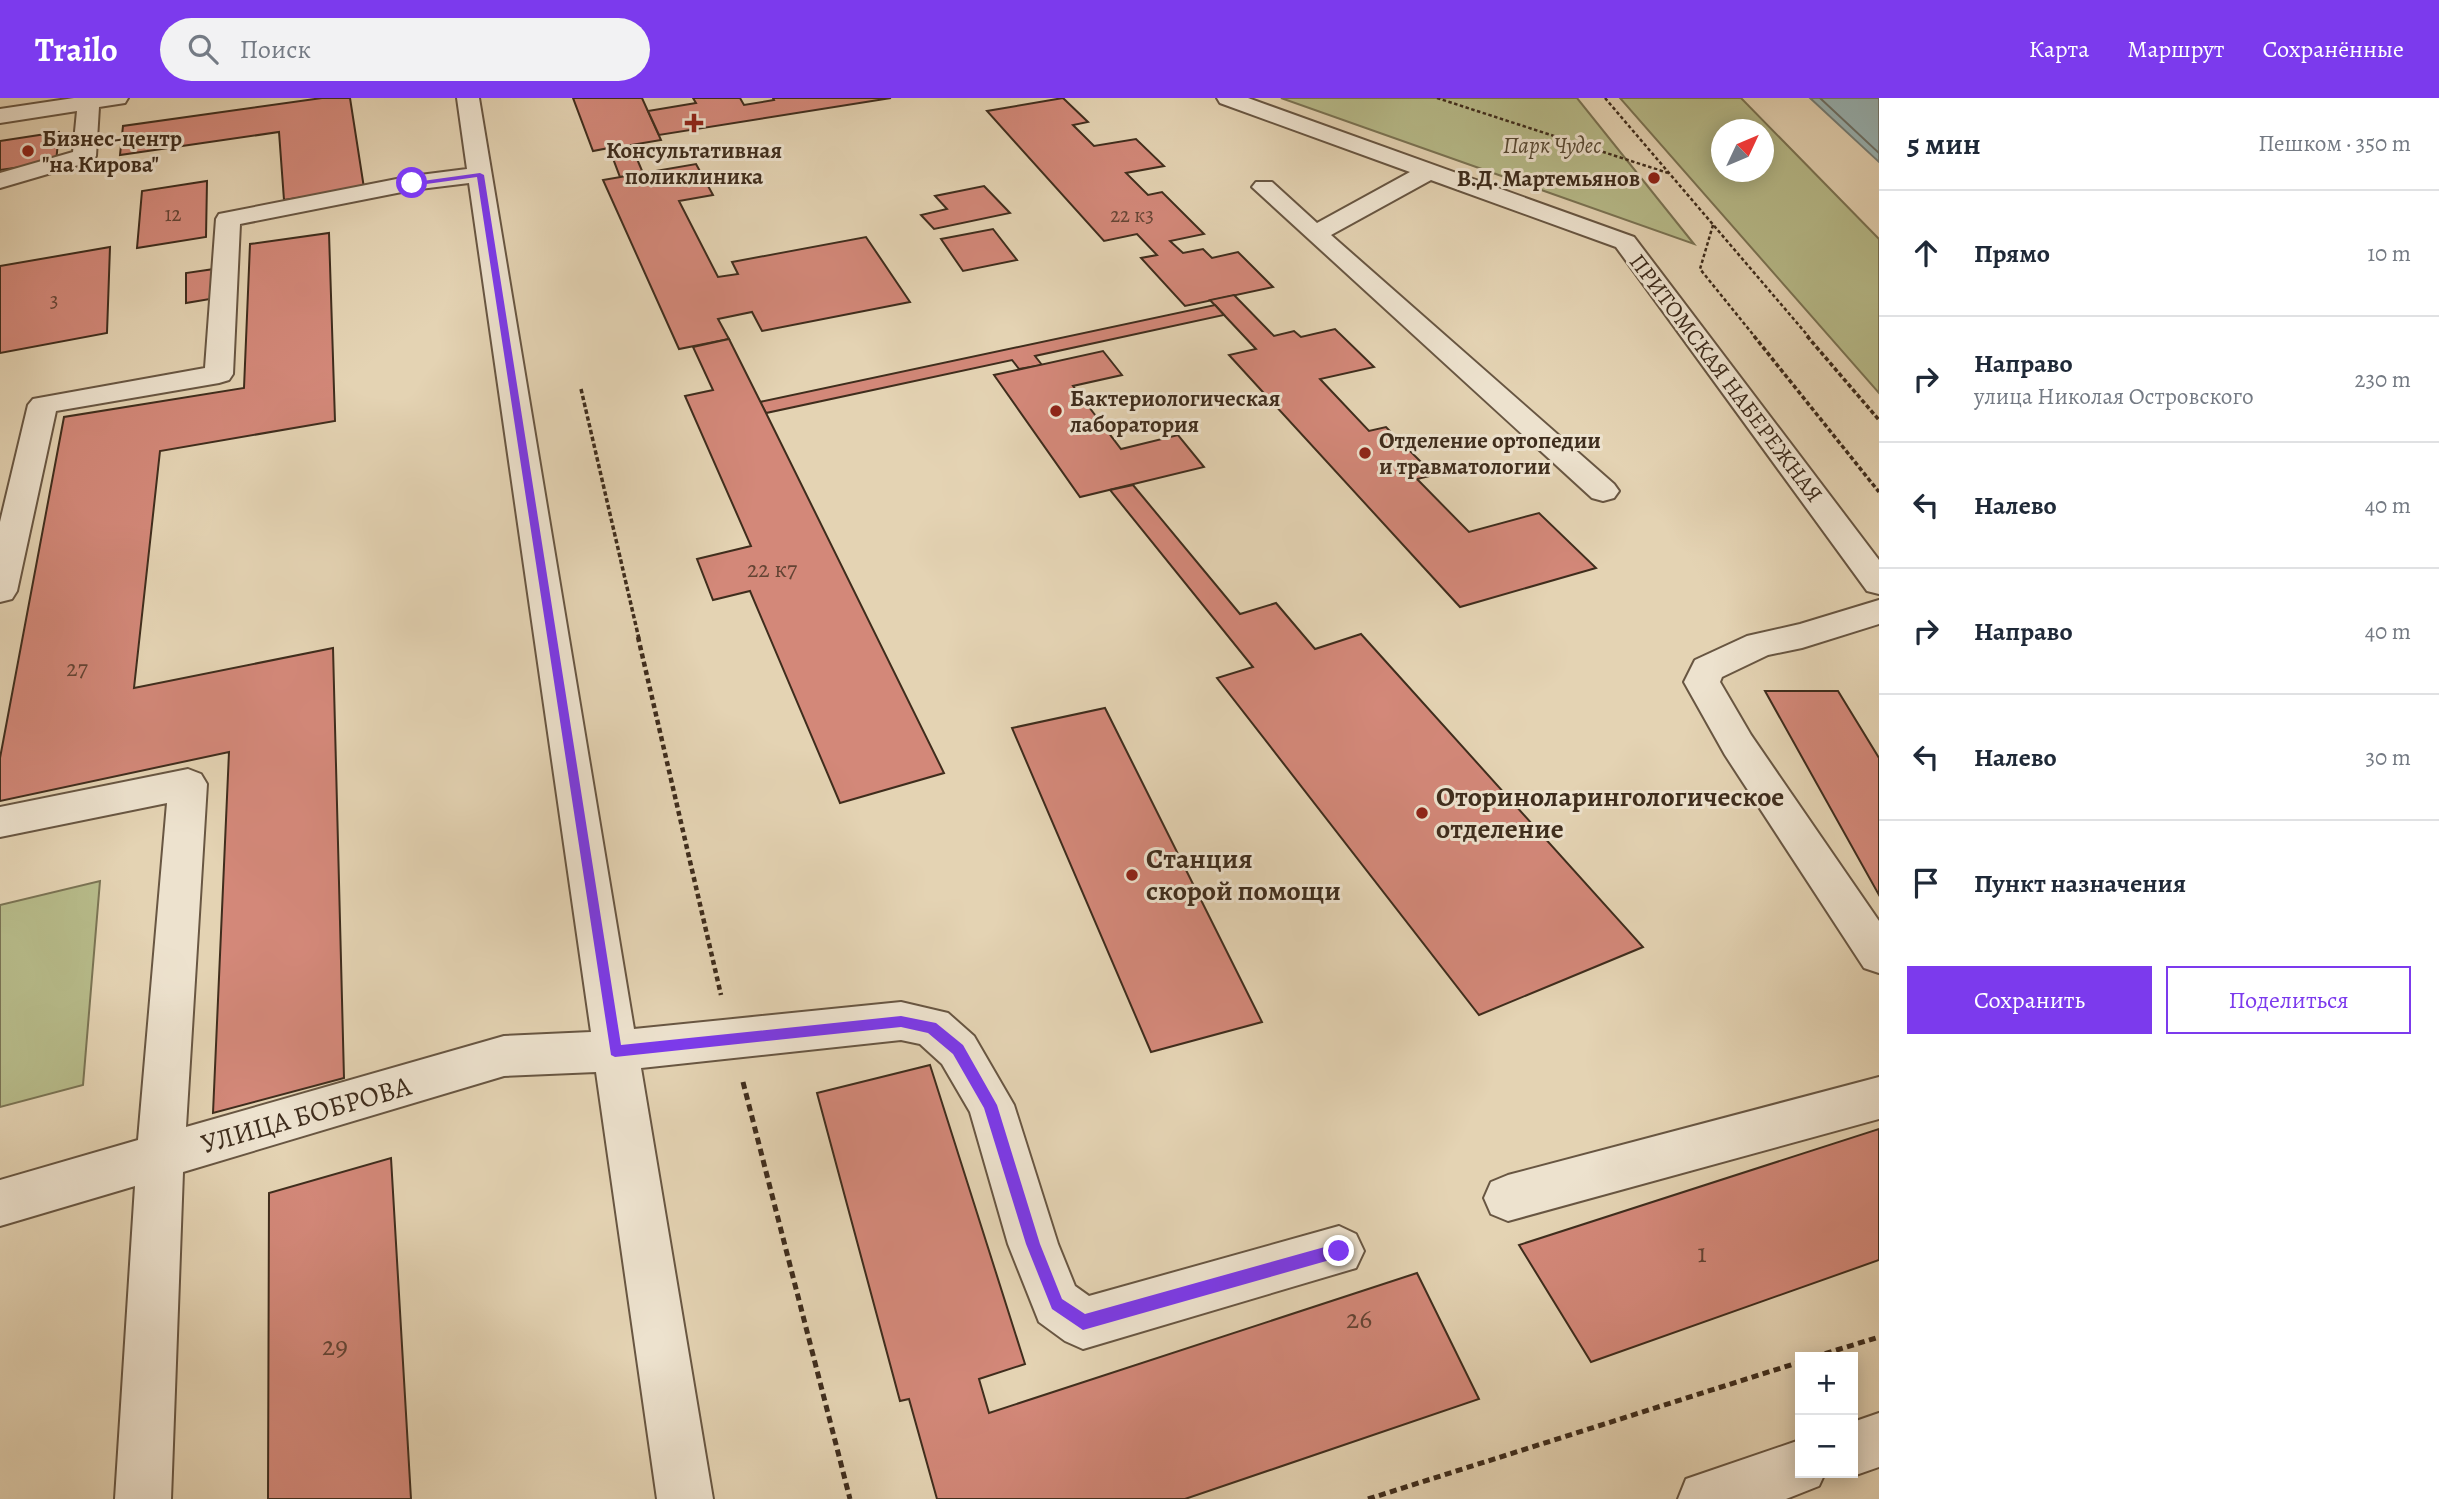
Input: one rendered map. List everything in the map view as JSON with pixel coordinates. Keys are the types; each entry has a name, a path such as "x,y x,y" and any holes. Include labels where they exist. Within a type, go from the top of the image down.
{"street":[{"path":"0,116 117,98"},
{"path":"468,98 685,1499"},
{"name":"ПРИТОМСКАЯ НАБЕРЕЖНАЯ","path":"1228,98 1625,242 1879,583"},
{"path":"0,181 84,156 89,102"},
{"path":"1315,234 1429,171"},
{"path":"0,591 43,405 219,374 228,219 412,183 480,175"},
{"path":"1264,187 1603,491"},
{"path":"1879,612 1802,636 1759,645 1708,669 1702,682 1738,745 1879,956"},
{"path":"0,822 188,783 160,1158 143,1499"},
{"name":"УЛИЦА БОБРОВА","path":"0,1203 504,1056 615,1051 901,1021 932,1027 958,1049 990,1105 1033,1244 1057,1304 1083,1322 1339,1251"},
{"path":"1508,1198 1879,1098"},
{"path":"1858,1447 1879,1440"},
{"path":"1706,1499 1795,1469"}],"path":[{"path":"1437,98 1669,173"},
{"path":"1605,98 1879,420"},
{"path":"1713,225 1700,270 1879,492"},
{"path":"581,389 700,910 850,1499"},
{"path":"1829,1352 1879,1336"},
{"path":"1368,1499 1795,1364"}],"green space":[{"name":"Парк Чудес","path":"1281,98 1577,98 1694,244"},
{"path":"1620,98 1741,98 1762,119 1711,119 1711,182 1774,182 1774,132 1879,239 1879,393"},
{"path":"100,881 83,1085 0,1107 0,905"}],"water":[{"path":"1810,98 1879,98 1879,162"}],"building":[{"path":"322,98 350,98 364,188 284,200 279,132 120,155 123,126"},
{"path":"573,98 642,98 661,140 631,145 643,173 620,177 609,148 593,151"},
{"name":"Консультативная поликлиника","path":"693,98 740,98 744,105 774,100 773,98 891,98 659,135 648,111 696,103"},
{"path":"1063,98 1088,122 1073,125 1094,146 1136,139 1164,166 1126,173 1148,195 1162,192 1204,234 1170,241 1183,253 1203,249 1212,258 1238,252 1273,287 1185,306 1141,258 1157,255 1137,234 1104,241 987,111"},
{"name":"Бизнес-центр \"на Кирова\"","path":"59,132 56,162 0,170 0,141"},
{"path":"696,164 713,195 679,201 718,277 738,274 732,262 866,237 910,302 762,331 752,312 718,319 729,339 679,349 603,180"},
{"path":"207,181 206,237 137,248 142,191"},
{"path":"984,186 1010,213 934,229 921,215 947,209 935,196"},
{"path":"993,229 1017,260 963,271 941,239"},
{"path":"329,233 335,421 160,451 134,688 333,648 344,1078 213,1113 229,752 0,801 0,758 64,417 244,388 250,244"},
{"path":"110,247 107,333 0,353 0,266"},
{"path":"221,268 222,297 186,303 186,273"},
{"name":"Отделение ортопедии и травматологии","path":"1234,295 1274,336 1294,331 1301,337 1335,329 1374,367 1320,379 1369,431 1386,427 1434,475 1417,479 1469,532 1539,513 1596,568 1460,607 1229,355 1256,349 1210,300"},
{"path":"1215,305 1224,315 1035,356 1042,365 1019,369 1012,360 766,413 760,402"},
{"path":"729,339 944,773 840,803 750,591 713,600 697,559 751,546 685,396 713,390 693,347"},
{"name":"Бактериологическая лаборатория","path":"1103,351 1122,375 1073,386 1121,449 1178,435 1204,467 1080,497 994,375"},
{"name":"Оториноларингологическое отделение","path":"1133,485 1240,614 1276,603 1315,649 1361,634 1643,947 1479,1015 1217,678 1253,667 1110,490"},
{"path":"1765,691 1838,691 1879,758 1879,895"},
{"name":"Станция скорой помощи","path":"1105,708 1262,1022 1151,1052 1012,728"},
{"path":"930,1065 1025,1364 979,1379 989,1413 1417,1273 1479,1399 1185,1499 937,1499 909,1399 900,1401 817,1093"},
{"path":"1879,1129 1879,1260 1591,1362 1519,1245"},
{"path":"391,1158 411,1499 268,1499 269,1193"}],"place":[{"name":"Консультативная поликлиника","path":"694,123"},
{"name":"Бизнес-центр \"на Кирова\"","path":"28,151"},
{"name":"В.Д. Мартемьянов","path":"1654,178"},
{"name":"Бактериологическая лаборатория","path":"1056,411"},
{"name":"Отделение ортопедии и травматологии","path":"1365,453"},
{"name":"Оториноларингологическое отделение","path":"1422,813"},
{"name":"Станция скорой помощи","path":"1132,875"}],"route":[{"path":"412,183 480,175 615,1051 901,1021 932,1027 958,1049 990,1105 1033,1244 1057,1304 1083,1322 1339,1251"}]}
